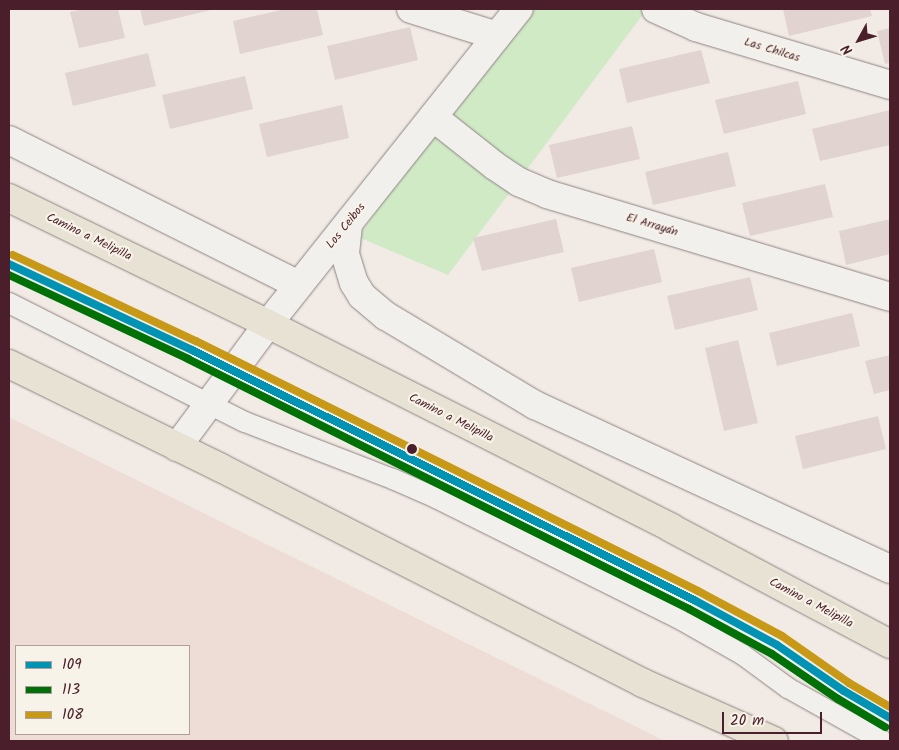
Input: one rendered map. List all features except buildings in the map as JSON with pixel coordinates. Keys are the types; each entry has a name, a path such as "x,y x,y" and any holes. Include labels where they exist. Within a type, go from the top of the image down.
{"main road":[{"name":"Camino a Melipilla","path":"9,198 268,324 671,528 890,644"},
{"path":"9,364 643,683 774,741"}],"street":[{"path":"410,9 497,36"},
{"name":"Los Ceibos","path":"177,447 268,324 519,9"},
{"name":"Las Chilcas","path":"656,9 696,27 890,85"},
{"name":"El Arrayán","path":"433,117 495,166 519,182 547,194 890,296"},
{"path":"9,140 299,285"},
{"path":"348,225 345,254 354,283 362,296 386,316 535,405 890,569"}],"lane":[{"path":"9,264 46,280 233,371 756,632 844,691 890,718"},
{"path":"9,303 208,404 279,436 393,479 436,498 660,609 743,655 788,688 883,741"}],"shaded area":[{"path":"9,417 665,741 9,741"}],"green space":[{"path":"520,9 647,9 448,275 358,237"}],"transit line":[{"name":"108","path":"13,255 196,341 698,591 782,636 849,683 890,707"},
{"name":"109","path":"9,264 192,350 694,600 777,645 844,691 890,718"},
{"name":"113","path":"9,275 188,359 689,609 772,654 838,699 885,727"}]}
